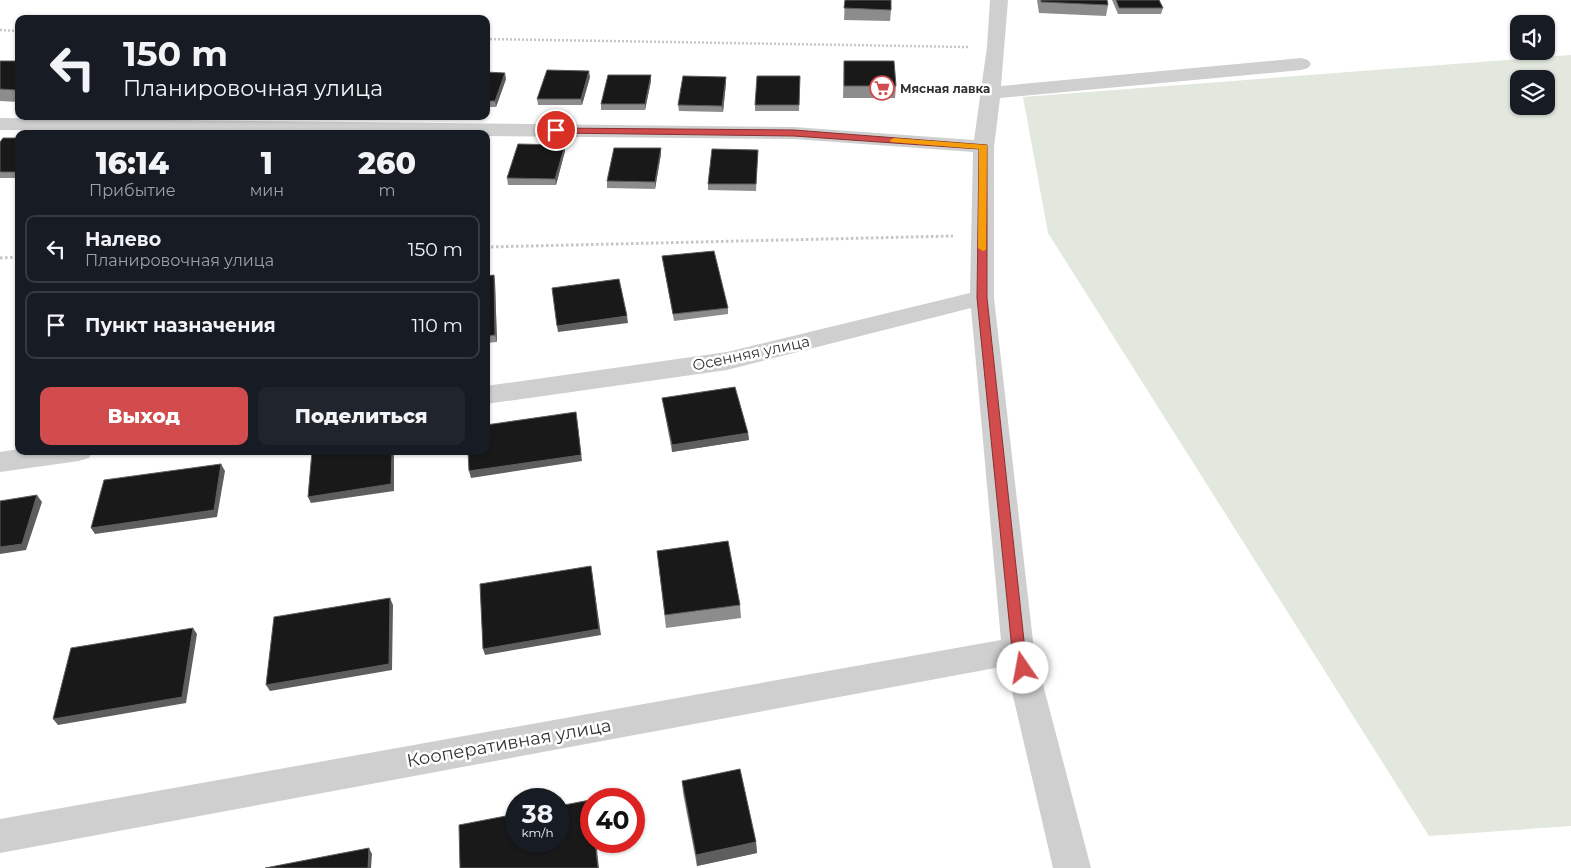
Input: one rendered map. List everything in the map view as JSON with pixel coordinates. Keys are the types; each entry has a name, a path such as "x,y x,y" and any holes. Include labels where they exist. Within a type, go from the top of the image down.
{"street":[{"path":"999,0 996,47 984,147 982,298 1018,650 1072,868"},
{"path":"990,93 1301,64"},
{"path":"0,124 794,133 984,147"},
{"name":"Осенняя улица","path":"490,394 727,361 982,298"},
{"path":"0,462 50,455"},
{"name":"Кооперативная улица","path":"0,836 1018,650"}],"path":[{"path":"0,30 15,31"},
{"path":"490,39 996,47"},
{"path":"490,246 983,235"},
{"path":"0,258 15,257"}],"shaded area":[{"path":"1571,55 1571,826 1429,836 1048,233 1023,97 1510,60 1555,60 1555,56"}],"building":[{"path":"845,0 891,0 891,10 844,8"},
{"path":"1041,0 1107,0 1108,5 1041,2"},
{"path":"1116,0 1159,0 1163,8 1119,8"},
{"path":"0,61 15,61 15,90 0,89"},
{"path":"844,61 894,61 896,86 844,86"},
{"path":"547,70 589,71 581,99 537,99"},
{"path":"490,72 505,73 495,101 490,101"},
{"path":"608,75 651,75 645,104 601,104"},
{"path":"683,76 726,77 722,106 678,105"},
{"path":"757,76 800,76 799,105 755,105"},
{"path":"3,138 15,138 15,172 0,172 0,142"},
{"path":"518,144 565,145 555,179 507,178"},
{"path":"614,148 661,148 655,182 607,181"},
{"path":"712,149 758,150 756,184 708,184"},
{"path":"714,251 728,308 673,314 662,256"},
{"path":"494,275 495,335 490,336 490,276"},
{"path":"619,279 627,316 557,326 552,288"},
{"path":"735,387 748,433 672,445 662,398"},
{"path":"576,412 581,455 469,471 468,455 490,455 490,424"},
{"path":"312,455 392,455 391,484 308,497"},
{"path":"221,464 214,510 91,528 104,480"},
{"path":"37,495 22,544 0,547 0,501"},
{"path":"728,541 740,605 665,615 657,551"},
{"path":"591,566 599,629 483,649 480,584"},
{"path":"390,598 389,664 266,685 274,617"},
{"path":"193,628 182,697 53,719 71,648"},
{"path":"740,769 756,842 696,855 682,781"},
{"path":"580,802 580,853 596,853 598,868 460,868 459,825 505,816 505,853 570,853 570,804"},
{"path":"369,848 368,868 265,868"}],"slow traffic":[{"path":"894,140 984,147 983,248"}],"place":[{"name":"Мясная лавка","path":"882,88"}],"route":[{"path":"556,130 794,133 984,147 982,298 1018,650 1023,668"}]}
